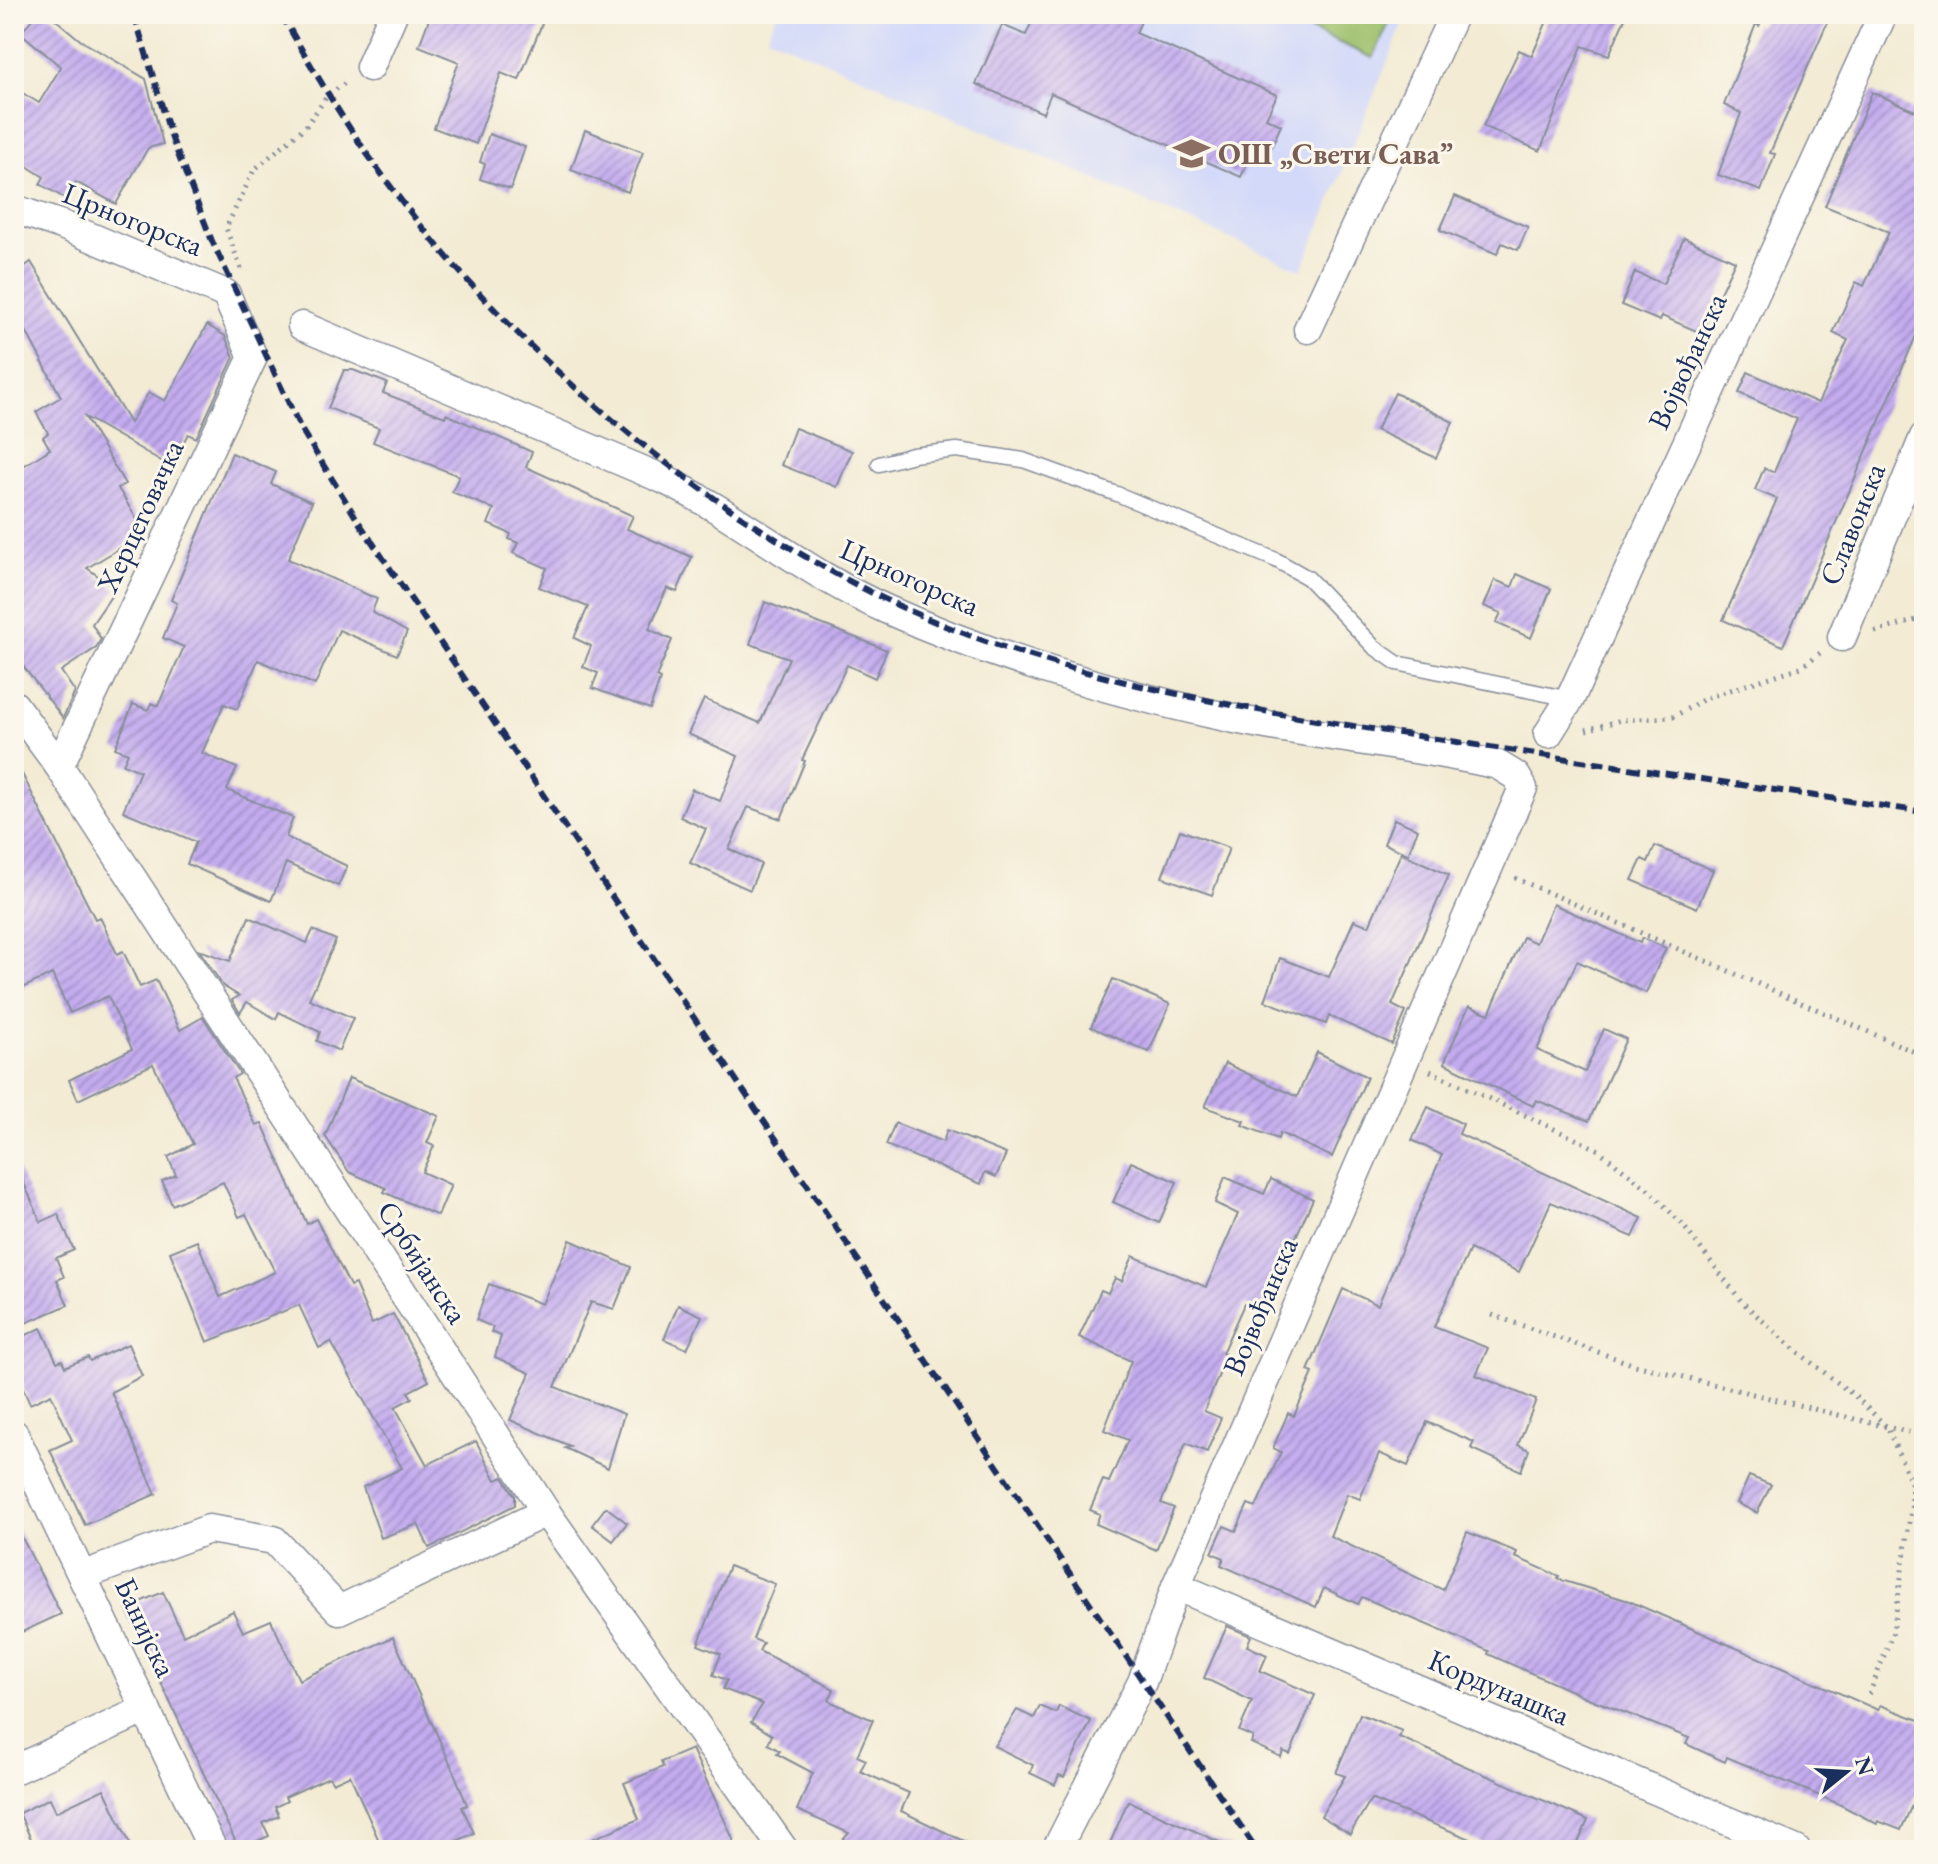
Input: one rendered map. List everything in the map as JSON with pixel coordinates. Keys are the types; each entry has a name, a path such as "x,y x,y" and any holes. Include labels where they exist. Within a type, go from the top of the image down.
{"street":[{"path":"370,67 393,14"},
{"path":"1308,329 1454,14"},
{"name":"Војвођанска","path":"1548,734 1570,699 1883,14"},
{"name":"Црногорска","path":"14,209 235,288"},
{"name":"Херцеговачка","path":"59,766 253,357 235,288"},
{"name":"Црногорска","path":"302,326 677,486 705,500 803,565 887,610 986,648 1121,691 1236,719 1498,765 1516,776 1523,788"},
{"name":"Славонска","path":"1842,637 1924,437"},
{"name":"Србијанска","path":"14,705 59,766 546,1512 784,1850"},
{"name":"Војвођанска","path":"1056,1850 1142,1682 1176,1586 1523,788"},
{"name":"Банијска","path":"14,1434 213,1850"},
{"path":"84,1575 209,1529 274,1540 339,1610 546,1512"},
{"name":"Кордунашка","path":"1176,1586 1796,1850"},
{"path":"14,1770 146,1709"}],"lane":[{"path":"879,464 913,455 957,450 1023,460 1117,494 1287,566 1308,578 1374,647 1397,663 1570,699"}],"path":[{"path":"235,288 226,228 254,170 306,126 328,95 370,67"},
{"path":"1548,734 1579,732 1621,720 1673,717 1706,698 1801,667 1842,637 1849,639 1924,618"},
{"path":"1488,867 1924,1056"},
{"path":"1405,1059 1597,1149 1648,1189 1682,1224 1742,1302 1794,1349 1856,1397 1887,1427 1911,1482 1912,1503 1893,1632 1869,1695"},
{"path":"1492,1315 1635,1365 1924,1436"}],"shaded area":[{"name":"ОШ „Свети Сава”","path":"777,14 1407,14 1302,270 767,36"}],"green space":[{"path":"1307,14 1393,14 1373,58 1302,26"}],"building":[{"path":"36,14 49,14 80,40 146,79 163,144 148,148 116,204 76,182 66,199 40,184 44,177 14,158 14,88 39,103 61,67 21,33"},
{"path":"431,14 546,14 519,80 501,73 476,144 434,128 459,62 419,46"},
{"path":"1035,14 1144,14 1136,33 1277,95 1266,118 1281,125 1268,155 1253,149 1241,177 1051,93 1043,113 976,84 1002,25 1026,35"},
{"path":"1550,14 1627,14 1609,55 1582,46 1540,151 1483,126 1519,50 1532,56"},
{"path":"1765,14 1831,14 1770,153 1775,154 1761,191 1718,175 1741,113 1724,105 1756,24 1759,26"},
{"path":"1872,92 1924,115 1924,317 1783,646 1723,620 1777,499 1755,490 1764,468 1774,472 1797,419 1739,393 1748,372 1818,403 1848,340 1833,333 1856,282 1864,286 1889,232 1825,206"},
{"path":"585,130 643,152 628,192 571,170"},
{"path":"489,134 525,147 511,189 480,179 485,164 480,162"},
{"path":"1455,196 1528,227 1518,250 1502,243 1497,254 1440,230"},
{"path":"1684,238 1735,261 1701,333 1662,316 1660,321 1621,305 1635,272 1663,284"},
{"path":"31,262 130,423 149,392 165,401 207,325 225,336 234,357 196,438 188,434 170,466 85,417 125,484 118,488 145,533 87,568 116,589 92,624 101,639 96,648 61,671 75,692 63,718 23,666 14,671 14,472 50,449 43,437 48,433 36,412 61,397 14,308 14,274"},
{"path":"344,370 353,370 387,383 383,393 445,417 446,414 532,452 526,467 633,516 627,529 692,557 677,592 667,588 649,629 672,640 656,677 660,679 650,709 592,688 598,673 583,667 591,646 574,638 588,607 539,587 547,568 513,553 518,543 509,539 511,534 488,524 494,509 452,492 459,476 373,442 379,428 328,408"},
{"path":"1395,393 1453,422 1436,458 1376,430"},
{"path":"795,428 852,451 837,487 781,465"},
{"path":"232,453 276,472 271,484 312,502 288,559 377,599 372,612 407,632 397,655 339,630 315,685 258,660 237,709 224,704 202,753 237,768 227,790 293,818 286,837 347,866 338,886 286,863 271,901 187,864 196,842 123,811 140,771 123,764 128,753 115,748 133,704 148,710 151,703 158,706 184,647 163,638 177,603 171,600"},
{"path":"1517,574 1551,589 1531,638 1496,623 1501,613 1484,606 1495,580 1512,587"},
{"path":"765,602 887,650 875,678 847,665 802,760 805,761 781,819 748,807 729,849 761,864 750,890 690,863 706,829 680,817 692,789 720,801 738,756 688,734 704,699 760,723 789,658 750,644"},
{"path":"14,758 95,919 100,917 117,954 123,951 140,987 156,980 180,1030 203,1017 240,1074 233,1078 256,1125 262,1123 307,1224 316,1219 350,1286 355,1284 372,1324 393,1314 429,1381 408,1392 412,1398 395,1407 427,1465 476,1441 496,1480 503,1477 515,1496 515,1505 429,1548 418,1524 381,1538 363,1487 402,1468 331,1342 319,1348 299,1305 207,1342 170,1252 197,1241 220,1297 275,1272 246,1214 239,1217 223,1182 172,1205 162,1181 176,1175 168,1157 193,1144 153,1064 78,1100 69,1080 132,1049 108,996 70,1013 52,974 14,992"},
{"path":"1394,819 1418,829 1408,854 1384,844"},
{"path":"1180,830 1229,848 1212,895 1162,877"},
{"path":"1655,846 1713,870 1697,908 1632,880 1642,859 1648,862"},
{"path":"1401,853 1449,875 1392,1005 1406,1012 1392,1044 1329,1016 1326,1024 1265,1001 1280,958 1329,977 1354,920 1369,926"},
{"path":"1553,904 1640,943 1642,938 1666,948 1646,993 1577,961 1537,1050 1585,1072 1604,1029 1626,1039 1589,1121 1536,1100 1533,1106 1444,1063 1469,1006 1489,1014 1523,937 1536,943"},
{"path":"249,917 307,943 313,930 336,940 309,999 353,1018 339,1051 317,1041 320,1032 279,1012 276,1019 247,1002 240,1013 232,1000 239,996 223,986 199,950 230,961"},
{"path":"1113,979 1170,1004 1149,1052 1091,1027"},
{"path":"1317,1052 1367,1077 1332,1157 1280,1133 1278,1139 1242,1125 1244,1121 1205,1107 1225,1063 1297,1097"},
{"path":"349,1078 439,1116 427,1143 434,1146 422,1172 451,1185 438,1216 384,1192 386,1188 349,1172 325,1136"},
{"path":"1428,1107 1463,1124 1459,1134 1642,1218 1633,1237 1551,1202 1519,1272 1470,1249 1434,1327 1488,1348 1476,1375 1536,1400 1518,1445 1529,1450 1521,1471 1471,1448 1474,1442 1427,1422 1408,1466 1379,1453 1360,1499 1347,1494 1330,1536 1443,1590 1467,1532 1517,1552 1515,1557 1559,1576 1558,1579 1629,1601 1878,1710 1880,1705 1924,1722 1924,1778 1901,1830 1878,1821 1877,1824 1839,1804 1727,1757 1725,1762 1686,1744 1689,1738 1583,1696 1488,1654 1489,1651 1362,1597 1358,1604 1324,1588 1316,1607 1221,1565 1224,1558 1212,1553 1224,1526 1236,1531 1248,1504 1256,1507 1281,1452 1273,1448 1288,1413 1294,1416 1313,1373 1308,1371 1343,1289 1378,1305 1442,1155 1412,1140"},
{"path":"895,1123 943,1142 947,1130 1006,1154 996,1177 985,1172 981,1184 886,1145"},
{"path":"14,1161 41,1222 58,1214 74,1250 56,1258 64,1277 57,1280 68,1305 14,1328"},
{"path":"1131,1162 1177,1182 1159,1223 1113,1202"},
{"path":"1225,1177 1264,1194 1271,1179 1313,1199 1262,1312 1244,1304 1222,1353 1227,1355 1204,1411 1221,1418 1207,1452 1186,1443 1161,1503 1174,1508 1156,1550 1096,1524 1100,1514 1090,1510 1103,1480 1109,1482 1128,1440 1104,1430 1131,1361 1079,1337 1101,1290 1108,1293 1115,1278 1122,1281 1133,1256 1206,1287 1238,1214 1215,1203"},
{"path":"570,1240 631,1267 614,1309 591,1302 555,1387 624,1414 608,1468 565,1448 570,1446 510,1420 530,1373 495,1357 501,1336 491,1332 493,1327 476,1320 489,1284 542,1304"},
{"path":"678,1305 702,1316 687,1349 664,1339"},
{"path":"41,1328 57,1362 62,1360 65,1367 88,1357 90,1361 128,1344 142,1376 111,1392 156,1494 85,1525 50,1450 72,1440 51,1394 30,1404 14,1368 14,1341"},
{"path":"1749,1476 1771,1485 1757,1513 1737,1503"},
{"path":"606,1507 627,1523 613,1541 592,1525"},
{"path":"14,1522 61,1614 22,1632 14,1613"},
{"path":"729,1566 775,1584 753,1639 763,1643 759,1651 834,1689 829,1701 873,1720 857,1756 866,1760 860,1771 909,1793 901,1811 982,1850 834,1850 849,1833 797,1810 813,1773 777,1754 780,1751 768,1744 772,1735 751,1722 763,1704 723,1689 727,1680 713,1675 721,1654 698,1645"},
{"path":"163,1592 183,1635 233,1611 243,1632 271,1620 299,1680 393,1637 453,1770 467,1805 462,1807 474,1833 438,1850 383,1850 350,1775 333,1783 329,1777 285,1797 287,1801 275,1807 279,1816 263,1823 269,1836 239,1849 126,1608"},
{"path":"1227,1626 1251,1636 1247,1646 1267,1655 1260,1671 1315,1695 1290,1754 1283,1751 1281,1757 1251,1743 1253,1737 1239,1731 1252,1701 1204,1678"},
{"path":"1040,1706 1056,1713 1059,1706 1091,1721 1064,1777 1059,1775 1055,1785 1030,1773 1033,1765 994,1746 1017,1710 1034,1718"},
{"path":"1360,1714 1402,1731 1399,1737 1588,1820 1575,1850 1498,1850 1371,1799 1350,1834 1321,1816 1345,1776 1336,1773"},
{"path":"692,1749 734,1841 713,1850 567,1850 639,1819 624,1783 663,1767 661,1762"},
{"path":"104,1789 133,1850 36,1850 19,1813 50,1798 56,1812"},
{"path":"1128,1801 1237,1850 1107,1850"}],"railway":[{"path":"134,14 172,139 212,241 301,429 360,524 1257,1850"},
{"path":"281,14 352,132 434,242 498,313 569,382 645,446 725,506 808,558 893,603 977,638 1036,658 1214,702 1396,733 1924,812"}],"place":[{"name":"ОШ „Свети Сава”","path":"1192,153"}]}
